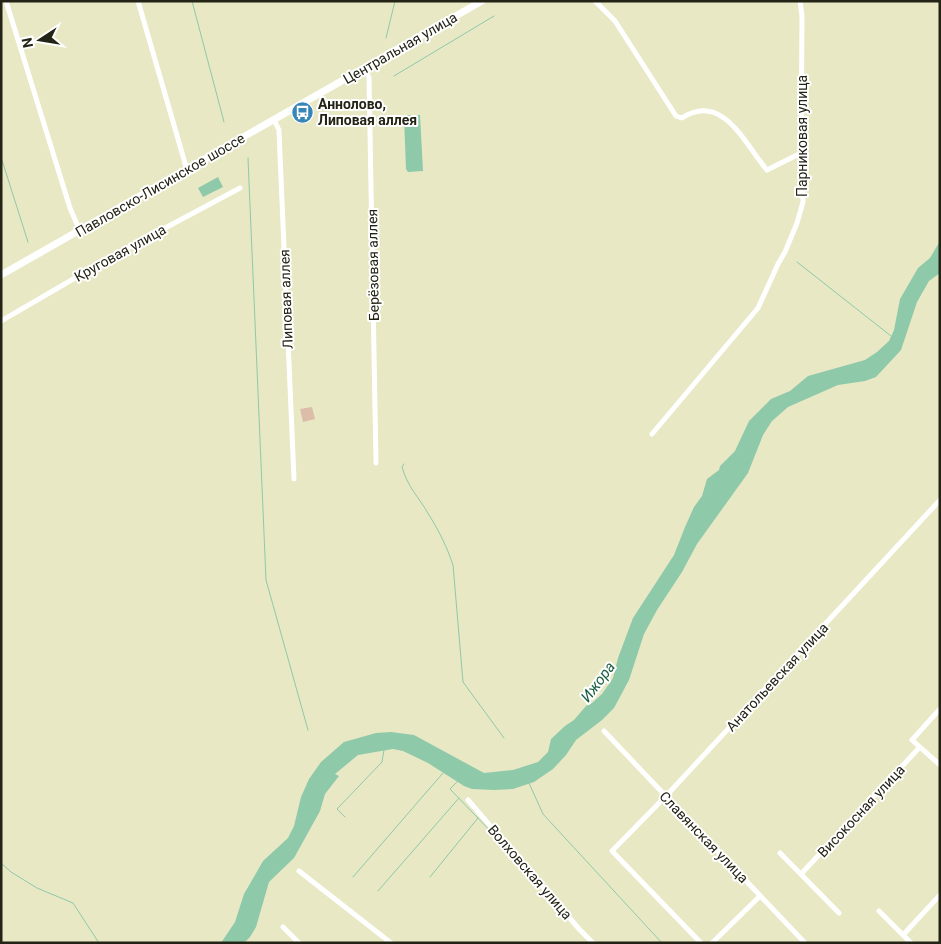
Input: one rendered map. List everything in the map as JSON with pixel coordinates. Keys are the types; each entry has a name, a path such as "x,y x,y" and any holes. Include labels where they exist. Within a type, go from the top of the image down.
{"main road":[{"name":"Центральная улица","path":"318,95 482,1"},
{"name":"Павловско-Лисинское шоссе","path":"1,275 318,95"}],"street":[{"path":"6,1 70,208 80,231"},
{"path":"138,1 186,170"},
{"path":"595,1 615,21 676,116 682,118 688,114 700,111 722,116 744,137 767,170 801,153"},
{"name":"Парниковая улица","path":"652,434 758,308 778,264 786,252 800,212 803,202 801,153 802,22 800,1"},
{"name":"Берёзовая аллея","path":"364,69 369,77 376,463"},
{"name":"Липовая аллея","path":"274,120 279,130 294,479"},
{"name":"Круговая улица","path":"1,321 111,257 240,188"},
{"name":"Анатольевская улица","path":"701,943 612,851 666,796 940,500"},
{"path":"940,710 912,740 940,765"},
{"name":"Славянская улица","path":"604,732 805,943"},
{"name":"Високосная улица","path":"802,874 920,747"},
{"name":"Волховская улица","path":"468,800 593,943"},
{"path":"780,853 839,913"},
{"path":"300,871 391,943"},
{"path":"712,943 760,896"},
{"path":"903,935 940,896"},
{"path":"879,911 910,943"},
{"path":"283,927 299,943"}],"shaded area":[{"path":"406,115 420,115 423,171 408,172 406,169 404,117"},
{"path":"218,177 223,187 203,197 198,188"},
{"name":"Ижора","path":"940,241 940,273 929,281 917,302 901,350 876,377 865,381 838,385 788,407 772,421 763,435 748,473 697,544 682,572 657,610 644,634 629,680 614,708 576,740 553,769 534,782 513,789 472,789 428,763 403,751 393,749 358,755 335,774 339,776 325,794 320,811 294,858 269,882 256,927 250,937 244,943 221,943 235,922 244,894 263,861 288,838 294,826 301,797 309,779 321,762 344,742 376,733 391,732 414,735 484,773 513,770 538,762 548,752 551,739 574,720 586,706 602,694 613,678 618,658 633,618 674,555 694,507 702,496 707,479 719,470 720,466 735,451 749,421 771,399 790,391 808,376 865,360 889,341 894,330 900,299 918,268 930,258"},
{"path":"312,407 315,419 303,422 300,409"}],"waterway":[{"path":"192,1 224,122"},
{"path":"386,38 395,1"},
{"path":"394,76 494,16"},
{"path":"1,157 28,242"},
{"path":"248,158 266,580 308,730"},
{"path":"797,262 891,336"},
{"path":"404,464 402,467 407,481 436,527 453,565 463,682 504,738"},
{"path":"345,817 337,809 382,762 384,750"},
{"path":"353,877 443,773"},
{"path":"458,781 450,789 497,838"},
{"path":"529,783 543,814 662,943"},
{"path":"378,891 459,798"},
{"path":"430,877 478,818"},
{"path":"1,863 11,872 37,888 73,903 99,943"}],"place":[{"name":"Аннолово, Липовая аллея","path":"302,112"}]}
